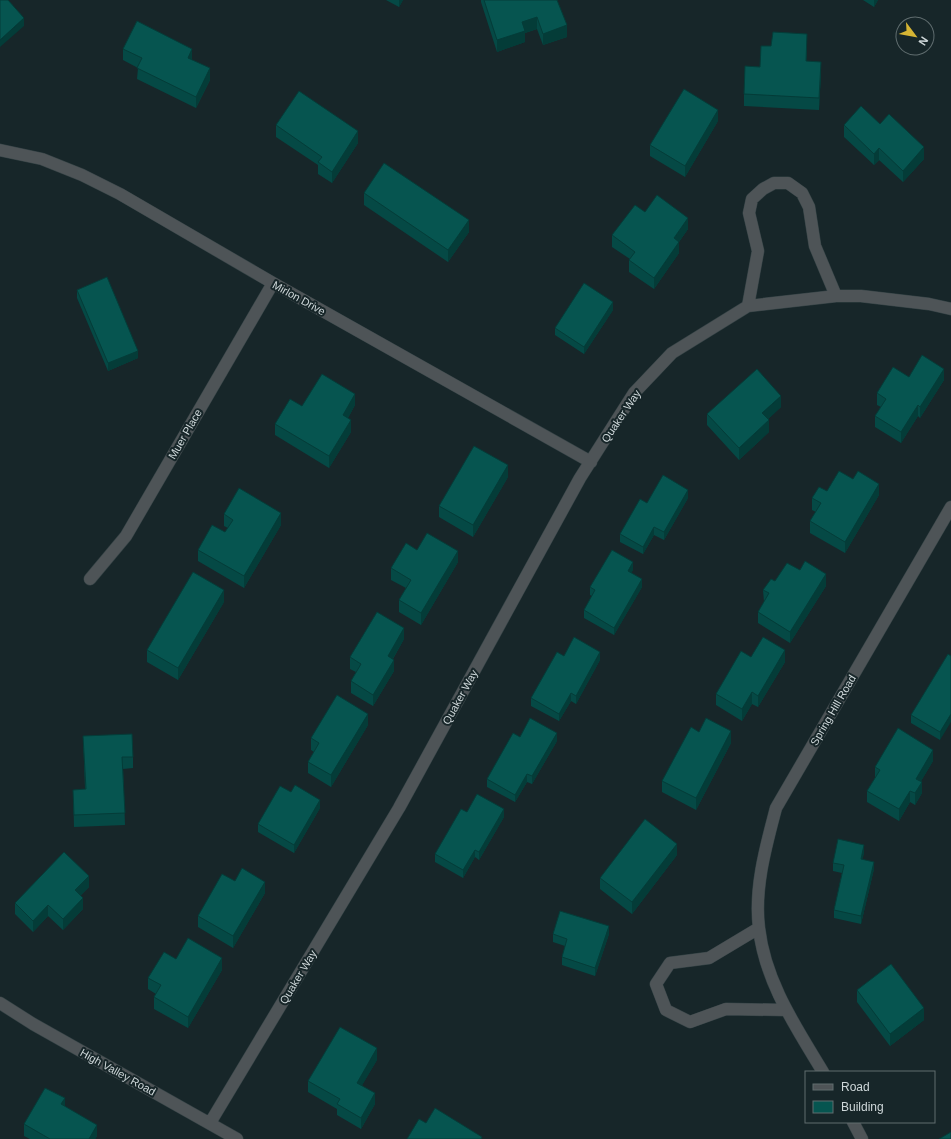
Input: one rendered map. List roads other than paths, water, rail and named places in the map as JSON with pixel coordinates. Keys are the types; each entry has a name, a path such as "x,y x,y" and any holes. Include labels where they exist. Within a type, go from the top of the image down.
{"street":[{"name":"Mirlon Drive","path":"0,150 42,159 82,175 120,194 273,284 591,462"},
{"path":"748,306 758,252 749,213 752,199 763,189 774,183 788,183 802,193 809,207 815,246 836,296"},
{"name":"Muer Place","path":"90,579 126,536 273,284"},
{"name":"Quaker Way","path":"210,1124 399,808 580,478 634,393 672,353 748,306 836,296 861,296 929,304 951,309"},
{"name":"Spring Hill Road","path":"822,1071 785,1010 768,969 759,928 759,897 763,855 776,808 951,507"},
{"path":"759,928 709,958 670,963 656,984 666,1010 690,1022 726,1009 785,1010"},
{"name":"High Valley Road","path":"0,1003 33,1024 237,1139"},
{"path":"854,1123 862,1139"}]}
